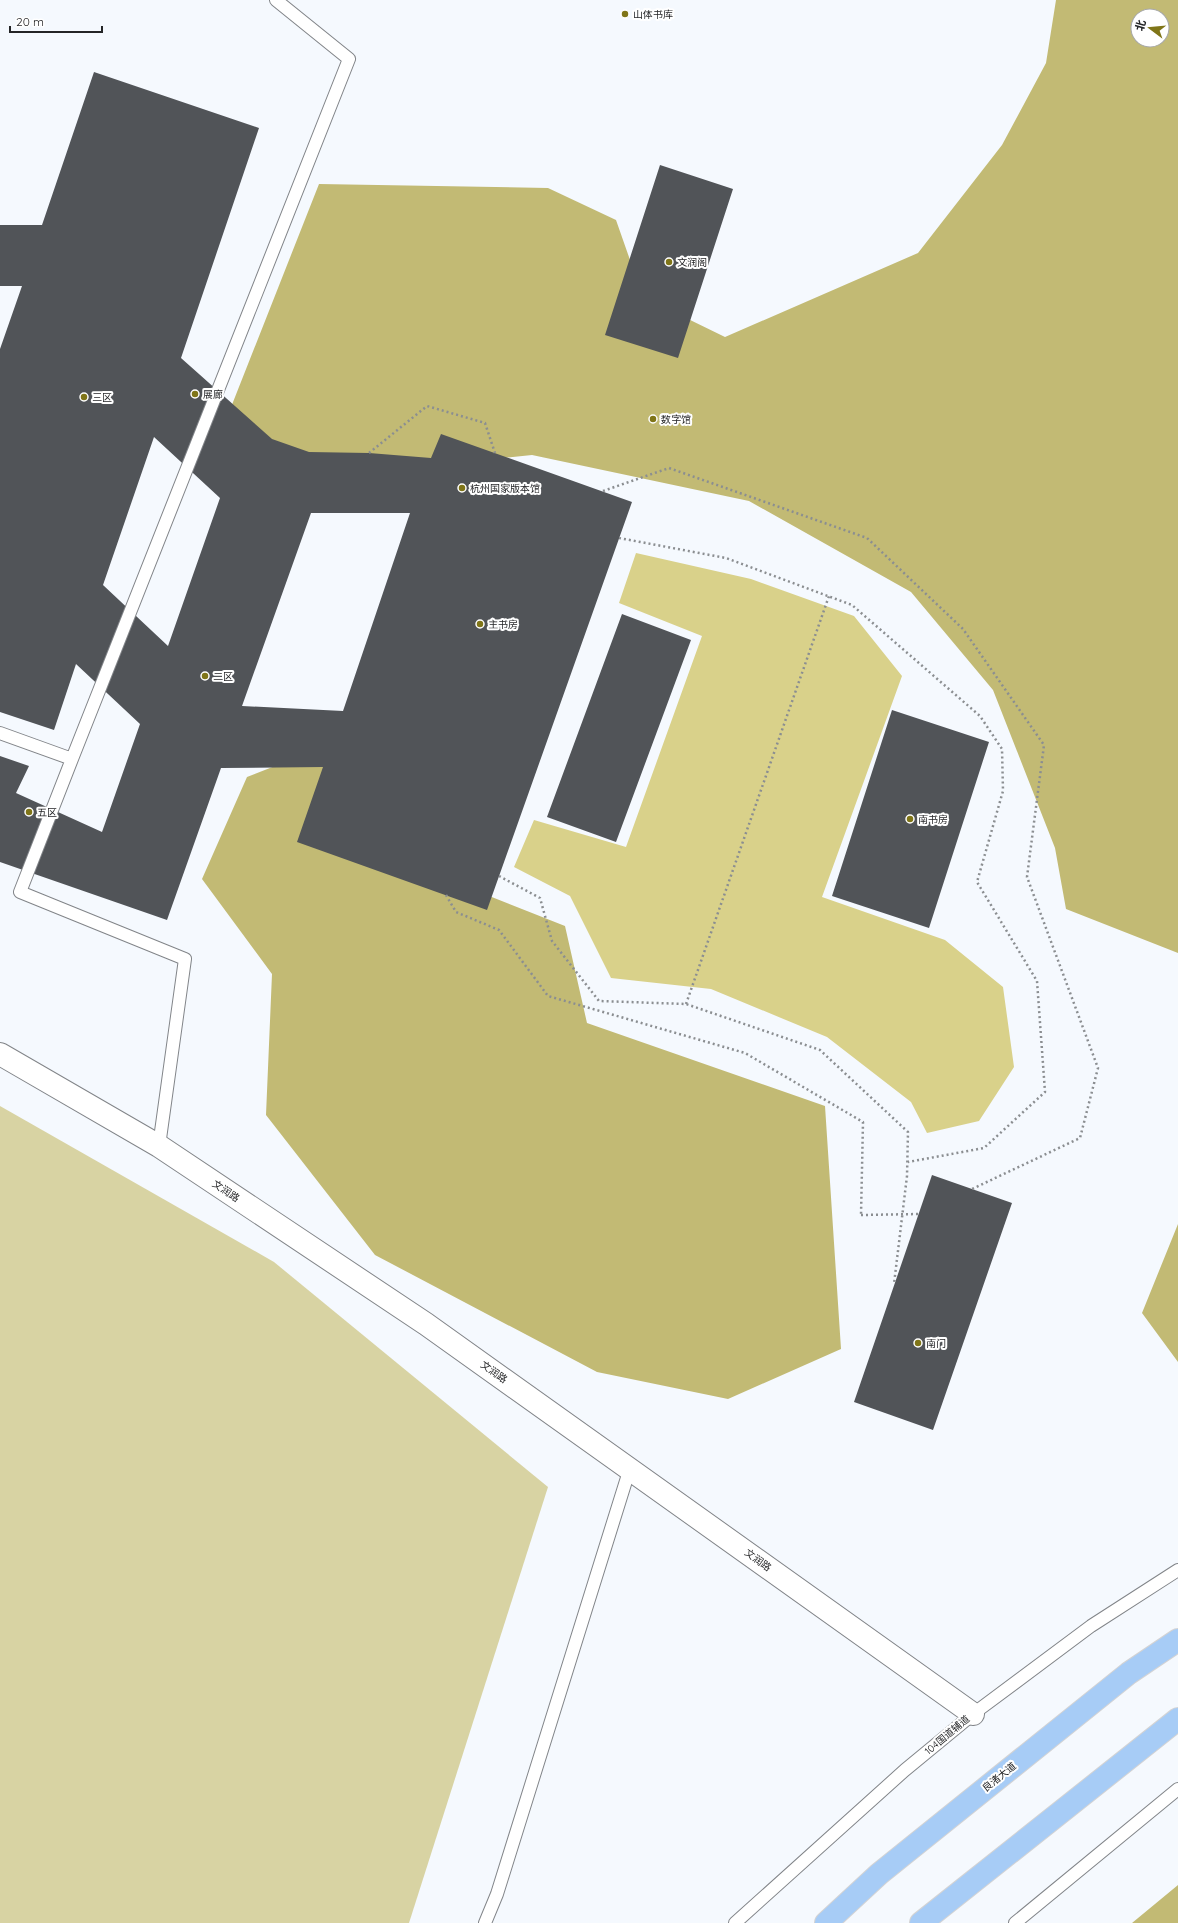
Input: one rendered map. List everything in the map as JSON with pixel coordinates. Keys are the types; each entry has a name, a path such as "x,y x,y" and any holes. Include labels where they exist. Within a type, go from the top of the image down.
{"highway":[{"name":"良渚大道","path":"826,1923 879,1874 1080,1712 1129,1673 1178,1640"},
{"path":"921,1923 1178,1719"}],"street":[{"name":"文润路","path":"0,1054 159,1146 426,1324 973,1714"}],"lane":[{"path":"159,1146 184,959 20,892 349,59 276,0"},
{"path":"0,733 72,759"},
{"path":"485,1923 497,1894 630,1468"},
{"name":"104国道辅道","path":"735,1923 905,1770 973,1714 1091,1626 1178,1570"},
{"path":"1014,1923 1178,1789"}],"path":[{"path":"369,452 426,406 485,423 495,453"},
{"path":"603,491 669,468 867,538 963,629 1044,745 1026,877 1098,1068 1080,1138 972,1189"},
{"path":"618,538 726,558 852,605 980,716 1002,749 1003,791 977,882 1037,981 1045,1092 984,1148 908,1162"},
{"path":"686,1004 829,596"},
{"path":"499,876 540,898 552,941 599,1001 686,1004 820,1050 908,1132 908,1162 894,1284"},
{"path":"446,895 456,912 499,930 548,996 745,1053 863,1122 861,1215 919,1214"}],"shaded area":[{"path":"1056,0 1178,0 1178,953 1066,909 1055,848 993,690 911,592 749,501 532,455 393,469 211,458 319,184 548,188 616,220 643,297 725,337 918,253 1002,145 1046,63"},
{"path":"636,553 751,579 854,616 902,676 822,897 945,940 1003,987 1014,1067 979,1121 927,1133 911,1102 827,1037 711,989 611,978 570,896 514,867 534,820 626,847 702,636 619,603"},
{"path":"321,748 411,865 565,926 587,1023 825,1106 841,1349 728,1399 597,1372 375,1255 266,1115 272,974 202,879 247,777"},
{"path":"0,1106 274,1262 548,1487 409,1923 0,1923"},
{"path":"1178,1224 1178,1362 1142,1313"},
{"path":"1178,1885 1178,1923 1132,1923"}],"building":[{"path":"94,72 259,128 181,358 272,439 309,452 369,453 431,458 441,434 632,502 487,910 297,842 323,767 221,768 167,920 0,862 0,756 29,766 16,793 102,832 140,724 76,664 54,730 0,712 0,349 22,286 0,286 0,225 42,225","holes":["154,437 220,498 168,646 103,585","311,513 410,513 343,711 242,706"]},
{"name":"文润阁","path":"660,165 733,189 678,358 605,335"},
{"path":"622,614 691,640 616,842 547,817"},
{"name":"南书房","path":"892,710 989,742 929,928 832,896"},
{"name":"南门","path":"932,1175 1012,1203 933,1430 854,1402"}],"place":[{"name":"山体书库","path":"625,14"},
{"name":"文润阁","path":"669,262"},
{"name":"展廊","path":"195,394"},
{"name":"三区","path":"84,397"},
{"name":"数字馆","path":"653,419"},
{"name":"杭州国家版本馆","path":"462,488"},
{"name":"主书房","path":"480,624"},
{"name":"二区","path":"205,676"},
{"name":"五区","path":"29,812"},
{"name":"南书房","path":"910,819"},
{"name":"南门","path":"918,1343"}]}
